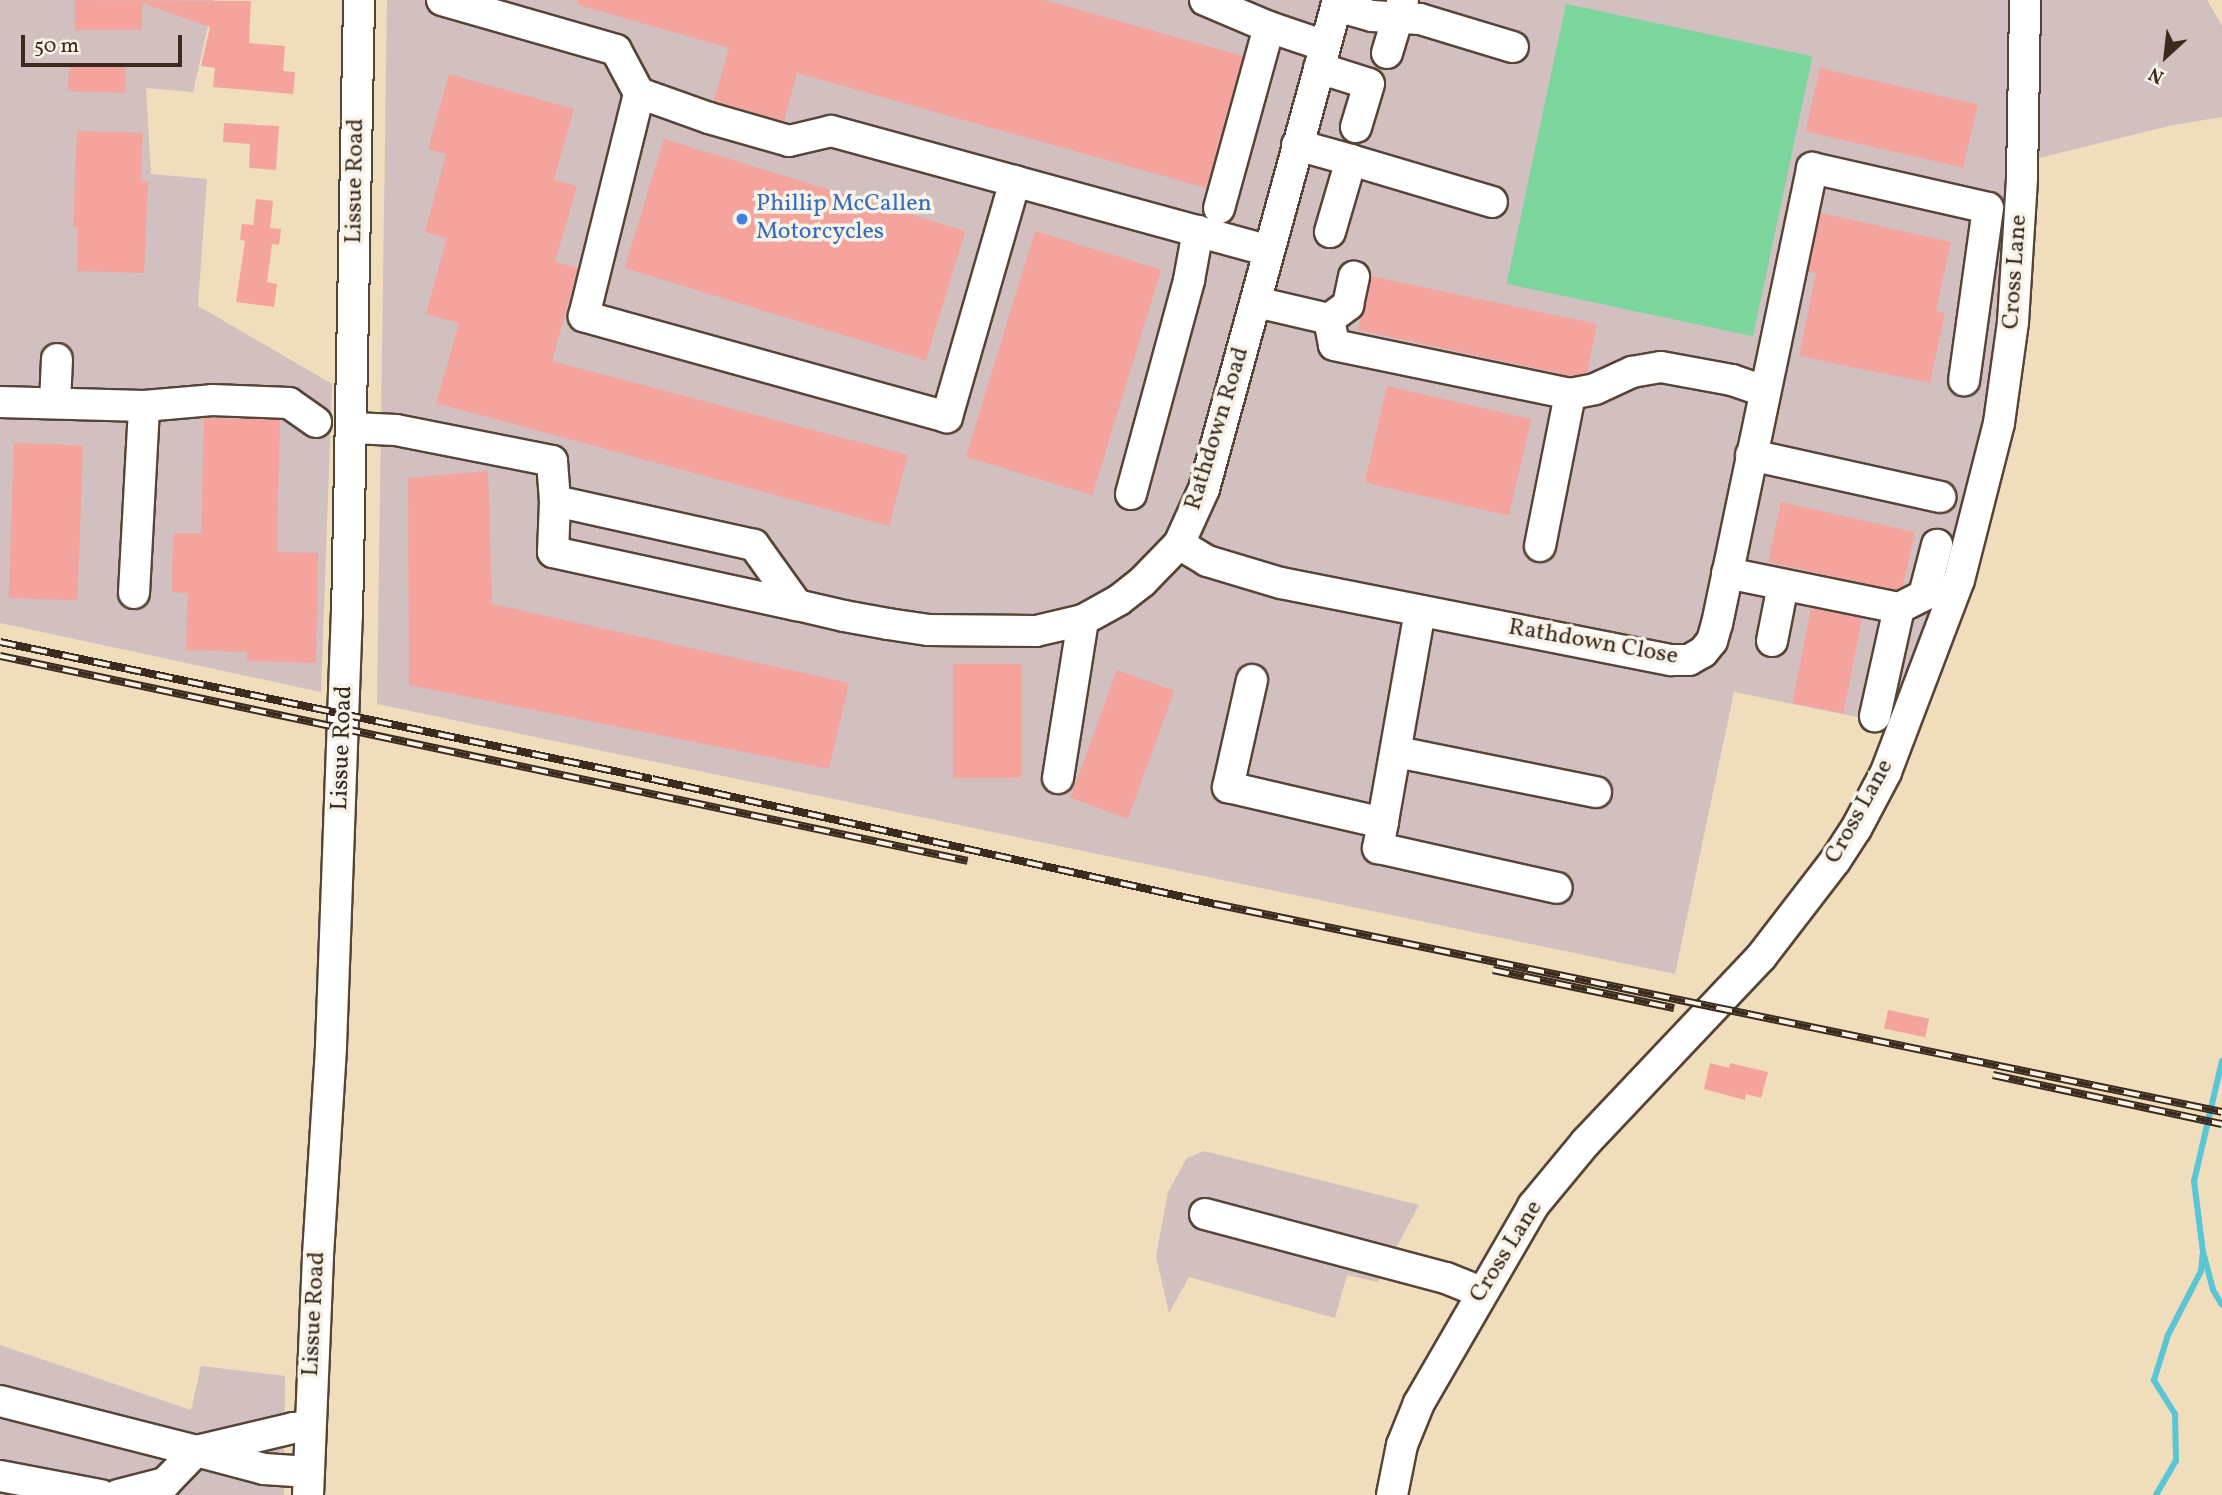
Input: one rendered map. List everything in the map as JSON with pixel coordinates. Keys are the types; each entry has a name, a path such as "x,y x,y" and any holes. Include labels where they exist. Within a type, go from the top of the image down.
{"street":[{"name":"Lissue Road","path":"308,1484 331,1046 352,428 359,0"},
{"path":"442,0 616,50 639,93 584,316 947,416 1015,181"},
{"path":"1205,0 1269,27 1369,84 1356,127"},
{"name":"Cross Lane","path":"1392,1495 1410,1422 1481,1292 1533,1206 1559,1174 1717,1007 1783,930 1856,829 1885,772 1959,580 1999,423 2013,322 2022,178 2025,0"},
{"path":"1337,3 1372,16 1400,9 1420,19 1513,47"},
{"name":"Rathdown Road","path":"555,501 553,552 844,616 928,630 1036,631 1083,620 1119,600 1142,582 1179,544 1204,489 1337,3"},
{"path":"1387,53 1400,9"},
{"path":"1219,208 1269,27"},
{"path":"639,93 709,118 789,141 831,131 1269,251"},
{"path":"1297,145 1492,202"},
{"path":"1330,232 1351,160"},
{"name":"Rathdown Close","path":"1179,544 1188,552 1236,572 1420,611 1671,660 1689,660 1703,652 1712,641 1812,168 1988,208 1964,380"},
{"path":"1131,494 1189,280 1198,230"},
{"path":"1256,302 1329,319 1348,305 1354,277"},
{"path":"1329,319 1334,345 1570,394 1595,389 1632,372 1661,367 1732,380 1764,391"},
{"path":"55,403 57,359"},
{"path":"1540,546 1570,394"},
{"path":"0,402 144,406 212,400 289,403 316,422"},
{"path":"134,593 144,406"},
{"path":"352,428 396,430 552,461 555,501 754,545 797,605"},
{"path":"1751,455 1940,497"},
{"path":"1727,573 1899,608 1924,595 1937,545"},
{"path":"1772,641 1783,585"},
{"path":"1875,716 1899,608"},
{"path":"1420,611 1378,848 1557,888"},
{"path":"1058,778 1083,620"},
{"path":"1252,680 1228,787 1383,823"},
{"path":"1397,752 1596,792"},
{"path":"1205,1214 1446,1278 1481,1292"},
{"path":"5,1406 197,1451 308,1484"},
{"path":"118,1495 165,1483 197,1451 293,1428 310,1427"},
{"path":"0,1476 101,1495"}],"shaded area":[{"path":"0,0 214,0 193,92 146,88 151,174 207,179 198,306 332,384 321,692 0,623"},
{"path":"387,0 2207,0 2222,26 2222,117 2173,125 2011,165 1987,418 1959,532 1887,723 1734,692 1675,974 377,704"},
{"path":"1204,1151 1419,1205 1378,1282 1347,1275 1335,1318 1189,1277 1169,1313 1156,1256 1168,1192 1187,1158"},
{"path":"0,1345 191,1410 201,1366 285,1376 284,1495 0,1495"}],"green space":[{"path":"1566,4 1812,56 1753,336 1507,284"}],"building":[{"path":"75,0 251,1 249,43 285,46 283,71 295,72 293,94 213,87 215,68 201,66 210,27 142,3 142,30 75,30"},
{"path":"578,0 1044,0 1243,56 1206,188 797,73 784,121 714,101 729,48 578,5"},
{"path":"69,64 126,66 125,93 68,91"},
{"path":"1820,68 1978,104 1963,168 1805,131"},
{"path":"449,74 574,109 554,180 577,186 555,262 578,268 552,361 908,455 889,526 436,403 459,323 426,314 447,238 425,232 446,154 428,149"},
{"path":"224,123 279,126 276,170 249,168 250,144 223,142"},
{"path":"77,131 143,133 141,181 148,181 144,273 77,271 78,227 73,227"},
{"path":"664,139 965,231 926,360 625,268"},
{"path":"256,199 273,201 270,228 281,229 279,245 272,244 267,282 277,284 274,307 236,302 245,241 240,240 242,224 253,225"},
{"path":"1821,213 1951,242 1936,311 1945,313 1930,383 1799,356 1816,273 1808,272"},
{"path":"1035,231 1161,270 1092,495 966,457"},
{"path":"1371,276 1597,324 1587,373 1571,376 1358,330"},
{"path":"1387,386 1531,419 1509,516 1365,482"},
{"path":"204,418 280,420 277,552 318,553 316,663 247,661 247,652 186,650 188,593 172,592 173,533 201,533"},
{"path":"14,443 83,445 78,600 9,598"},
{"path":"488,471 492,604 849,683 829,769 409,685 408,478"},
{"path":"1781,502 1915,532 1903,586 1896,590 1768,562"},
{"path":"1811,608 1862,618 1844,713 1792,703"},
{"path":"953,664 1021,664 1021,778 953,778"},
{"path":"1117,670 1174,691 1128,819 1070,798"},
{"path":"1888,1010 1929,1019 1925,1037 1884,1029"},
{"path":"1710,1063 1729,1068 1730,1063 1768,1072 1761,1098 1746,1094 1745,1100 1704,1089"}],"waterway":[{"path":"2222,1061 2194,1181 2203,1252 2213,1290 2222,1305"},
{"path":"2156,1495 2176,1461 2175,1414 2154,1380 2168,1335 2201,1271 2203,1252"}],"railway":[{"path":"0,642 652,779 1215,904 2222,1112"},
{"path":"0,656 968,861"},
{"path":"1493,970 1674,1008"},
{"path":"1993,1075 2222,1124"}],"place":[{"name":"Phillip McCallen Motorcycles","path":"742,219"}]}
